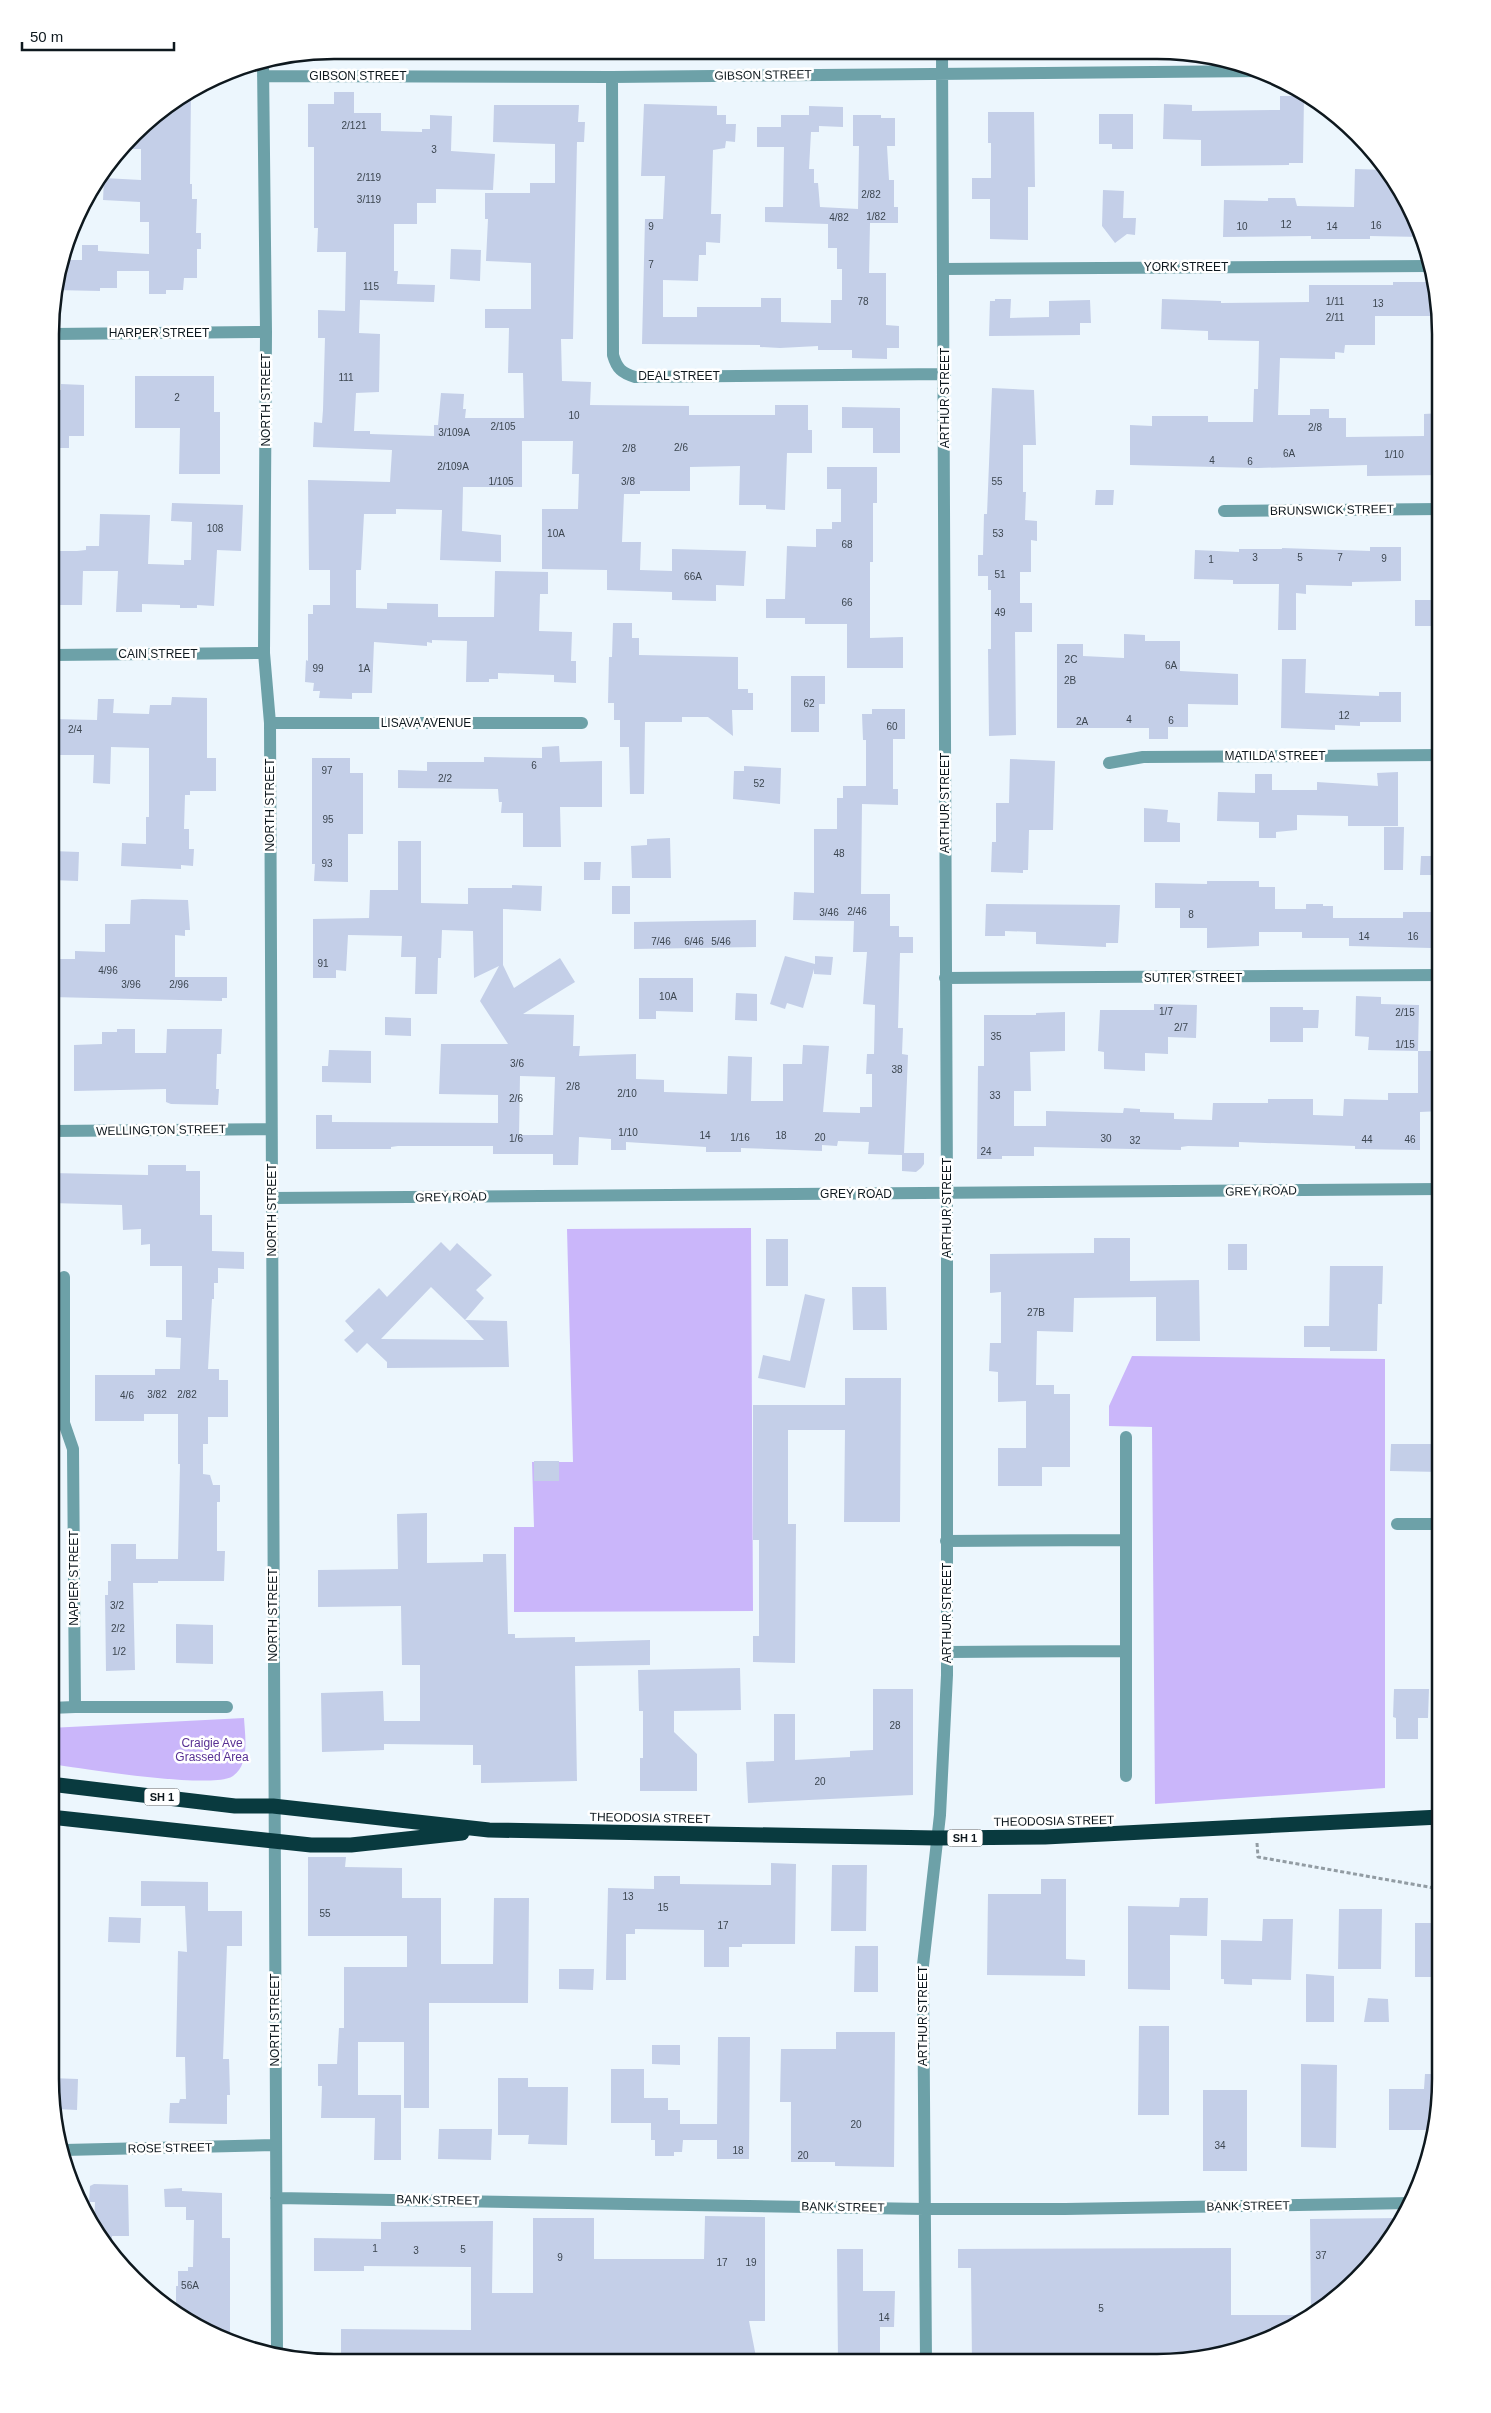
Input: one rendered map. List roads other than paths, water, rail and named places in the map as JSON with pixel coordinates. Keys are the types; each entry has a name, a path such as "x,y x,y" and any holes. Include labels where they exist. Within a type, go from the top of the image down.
{"highway":[{"name":"SH 1","path":"59,1785 235,1806 273,1806"},
{"name":"THEODOSIA STREET","path":"273,1806 489,1830 937,1838 1045,1837 1432,1817"},
{"name":"SH 1","path":"59,1818 273,1840"},
{"name":"THEODOSIA STREET","path":"273,1840 311,1845 351,1845 489,1830"}],"street":[{"name":"ARTHUR STREET","path":"926,2354 923,1965 937,1838 945,1732 947,1652 945,374 942,59"},
{"name":"GIBSON STREET","path":"263,70 612,77 942,72 1239,71"},
{"name":"NORTH STREET","path":"263,70 266,332 264,653 270,723 273,1840 277,2348"},
{"name":"DEAL STREET","path":"612,77 613,355 616,366 624,374 635,377 945,374"},
{"name":"YORK STREET","path":"944,270 1424,266"},
{"name":"HARPER STREET","path":"59,334 266,332"},
{"name":"BRUNSWICK STREET","path":"1224,511 1432,509"},
{"name":"CAIN STREET","path":"59,655 264,653"},
{"name":"LISAVA AVENUE","path":"270,723 582,723"},
{"name":"MATILDA STREET","path":"1109,763 1143,757 1432,755"},
{"name":"SUTTER STREET","path":"945,978 1432,975"},
{"name":"WELLINGTON STREET","path":"59,1132 271,1129"},
{"name":"GREY ROAD","path":"272,1198 1432,1189"},
{"name":"NAPIER STREET","path":"64,1277 64,1423 73,1449 75,1707"},
{"path":"1126,1437 1126,1776"},
{"path":"1397,1524 1432,1524"},
{"path":"946,1541 1126,1540"},
{"path":"947,1652 1126,1651"},
{"path":"59,1708 227,1707"},
{"name":"ROSE STREET","path":"68,2150 276,2145"},
{"name":"BANK STREET","path":"276,2198 924,2209 1065,2209 1403,2203"}],"park label":[{"name":"Craigie Ave Grassed Area","path":"212,1750"}]}
